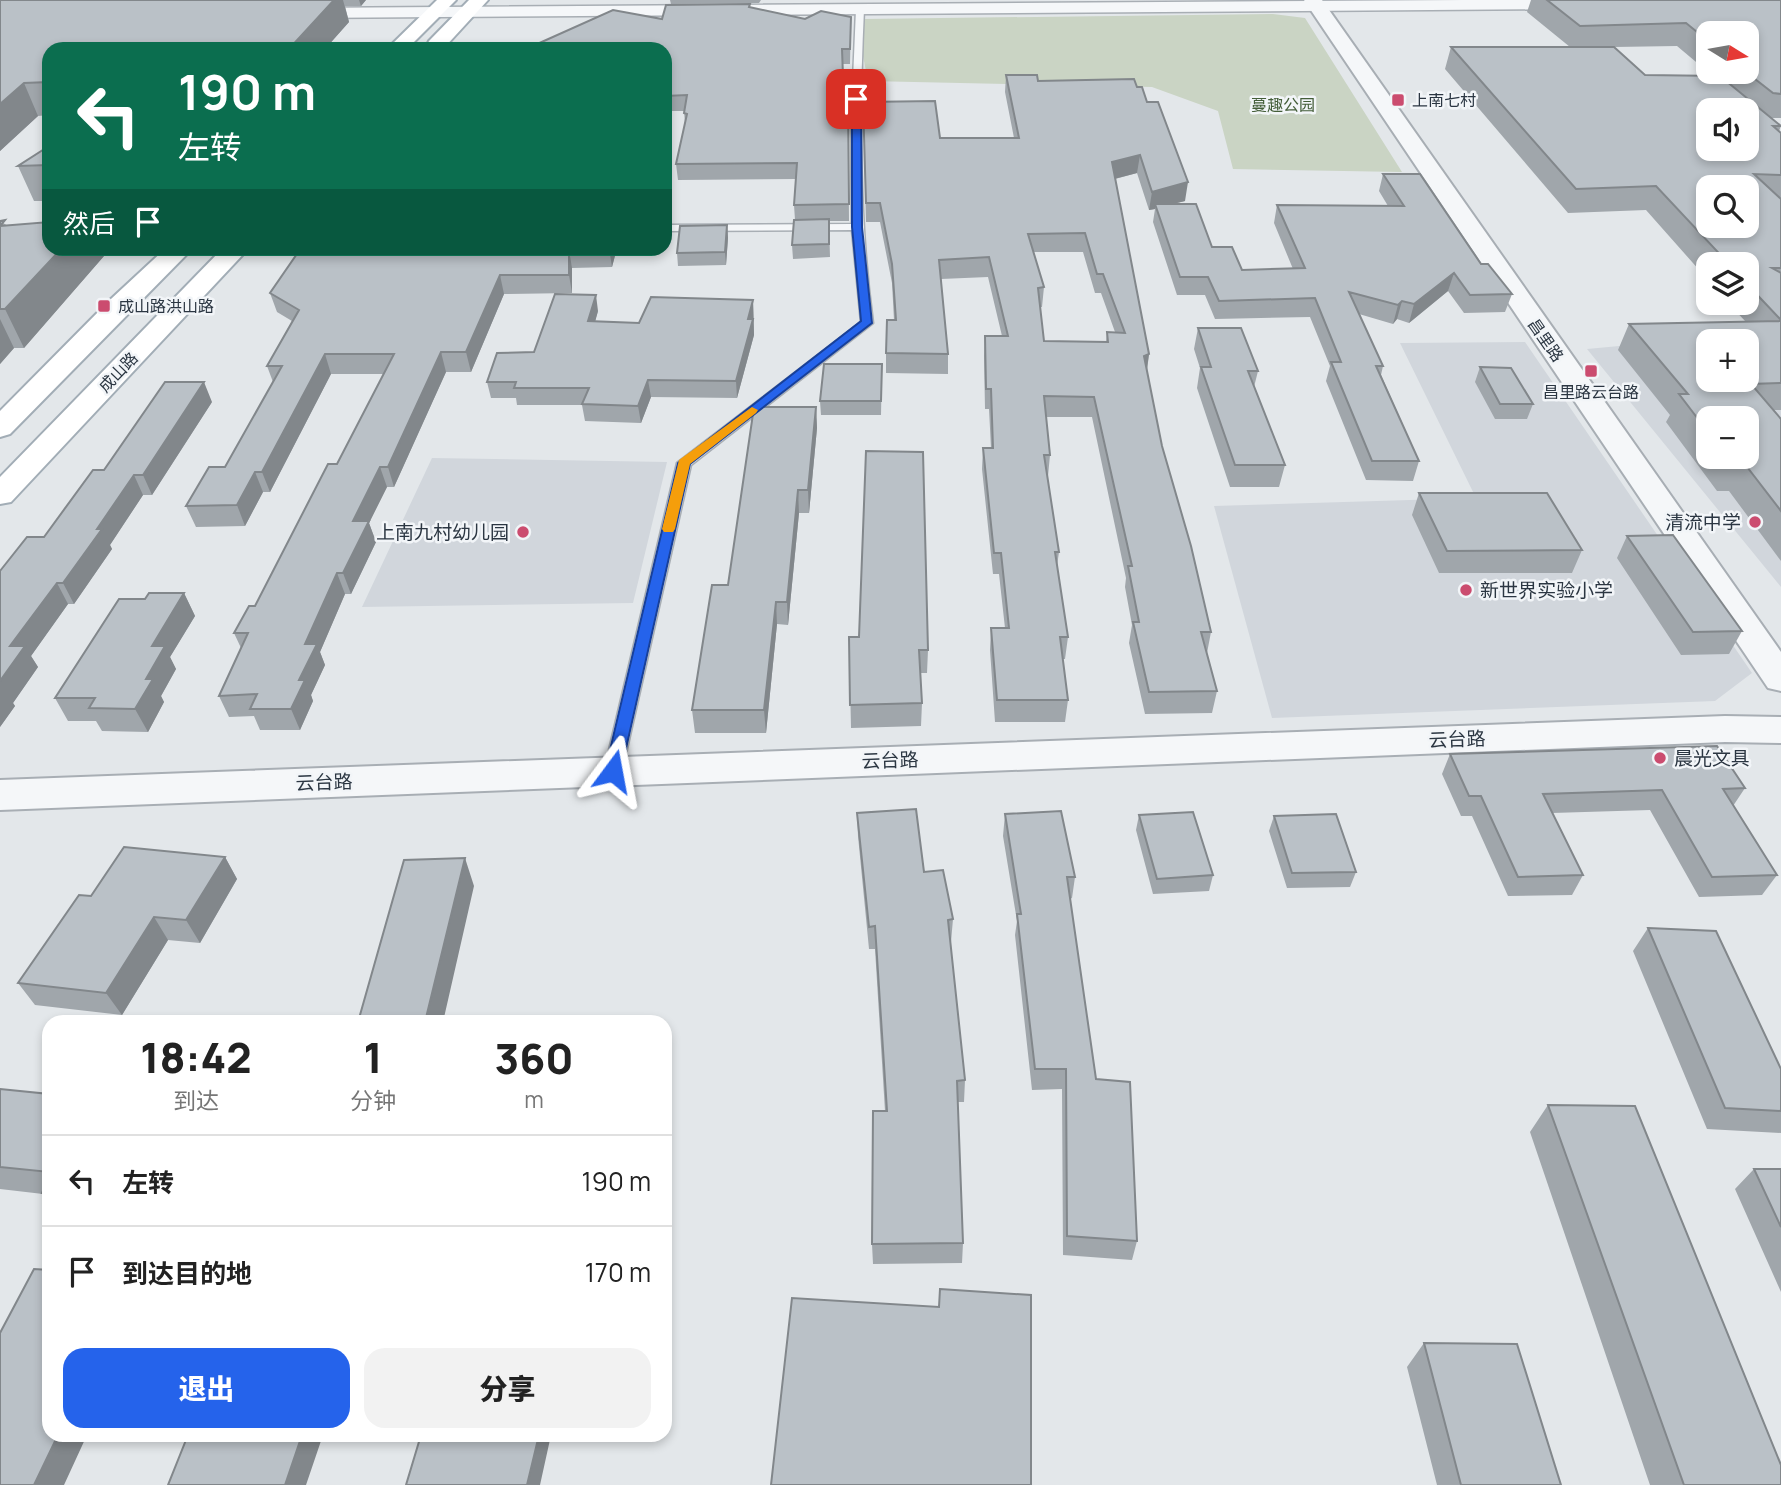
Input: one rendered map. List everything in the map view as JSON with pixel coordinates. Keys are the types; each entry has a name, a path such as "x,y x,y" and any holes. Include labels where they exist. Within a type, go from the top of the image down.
{"main road":[{"path":"403,42 442,6"},
{"path":"439,42 474,6"},
{"path":"0,428 120,305 172,256"},
{"name":"成山路","path":"0,495 229,256"}],"street":[{"path":"288,14 442,6 860,9 1315,3 1592,4"},
{"name":"昌里路","path":"1315,3 1781,679"},
{"name":"云台路","path":"0,795 1683,731 1781,730"}],"lane":[{"path":"613,771 684,463 867,323 857,227 856,74 860,9"},
{"path":"672,228 857,227"}],"shaded area":[{"name":"清流中学","path":"1781,331 1781,587 1587,349 1696,339 1696,392 1759,392 1759,333"},
{"name":"新世界实验小学","path":"1525,342 1752,673 1715,701 1272,718 1214,506 1476,498 1400,343"},
{"name":"上南九村幼儿园","path":"432,458 667,462 633,603 362,607"}],"green space":[{"name":"蔓趣公园","path":"1273,14 1305,18 1402,172 1233,169 1218,111 1152,87 868,81 860,41 864,19"}],"building":[{"path":"0,0 334,0 295,42 42,42 42,82 24,83 0,104"},
{"path":"1547,0 1781,0 1781,94 1773,93 1759,82 1759,21 1696,21 1696,31 1686,23 1580,26"},
{"path":"750,4 749,7 805,19 821,11 851,17 850,49 842,49 844,104 848,104 849,204 794,205 797,163 676,164 687,114 684,113 687,95 672,96 672,42 542,42 613,10 662,19 666,5"},
{"path":"1451,47 1614,47 1645,75 1696,76 1696,84 1730,84 1747,98 1696,98 1696,161 1759,161 1759,108 1781,126 1773,126 1781,133 1781,175 1696,175 1696,229 1656,186 1576,189"},
{"path":"1006,75 1037,75 1038,81 1134,79 1137,87 1142,87 1147,102 1158,102 1188,182 1152,192 1140,155 1112,162 1149,354 1144,356 1162,446 1191,546 1211,632 1201,632 1217,691 1149,692 1133,622 1139,622 1128,566 1132,566 1094,397 1044,396 1050,455 1044,455 1059,552 1055,552 1068,637 1060,637 1068,700 997,700 991,628 1009,628 1001,553 994,553 983,448 993,448 991,389 986,389 985,336 1008,336 989,257 939,260 948,354 886,353 887,320 896,320 892,264 880,203 866,203 863,102 935,101 940,138 1019,138","holes":["1085,233 1097,274 1103,274 1125,333 1107,332 1108,342 1044,341 1038,288 1044,287 1028,234"]},
{"path":"42,151 42,165 18,166"},
{"path":"1383,174 1420,174 1481,264 1488,264 1512,294 1470,295 1454,273 1414,304 1402,301 1398,305 1349,292 1383,366 1376,366 1419,461 1372,461 1331,362 1341,362 1315,298 1219,301 1208,277 1180,277 1155,204 1196,204 1212,247 1232,247 1242,270 1305,268 1277,205 1404,206"},
{"path":"1759,179 1781,199 1781,268 1772,268 1781,273 1781,320 1759,297 1759,252 1718,252 1705,238 1759,238"},
{"path":"829,219 829,244 792,245 794,220"},
{"path":"42,223 42,256 55,256 5,309 0,309 0,226"},
{"path":"727,225 725,252 677,253 680,226"},
{"path":"295,256 569,256 569,275 500,275 466,352 441,352 388,467 380,467 353,521 369,521 343,573 337,573 305,644 317,644 299,680 305,680 291,709 250,709 257,694 219,696 248,633 234,633 249,606 255,606 328,464 337,464 394,354 325,354 262,472 255,472 237,505 186,506 209,467 225,467 282,366 267,366 299,310 270,293"},
{"path":"555,294 596,295 588,321 639,323 651,297 753,300 748,319 753,319 736,381 648,380 638,406 582,404 589,388 514,388 516,382 487,382 497,353 534,352"},
{"path":"1781,321 1781,383 1759,384 1759,329 1696,329 1696,392 1758,392 1781,419 1781,511 1749,469 1759,469 1759,406 1696,406 1696,416 1679,394 1688,394 1629,324"},
{"path":"1198,328 1241,328 1258,371 1248,371 1285,465 1235,465 1201,367 1211,367"},
{"path":"824,364 882,364 881,401 820,401"},
{"path":"1480,367 1511,368 1533,404 1500,404"},
{"path":"165,382 204,382 143,475 134,475 97,529 102,529 63,583 57,583 10,646 25,646 0,681 0,571 27,537 44,537 93,470 104,470"},
{"path":"754,407 816,407 808,490 798,490 787,602 776,602 764,710 692,710 712,585 728,585"},
{"path":"866,451 923,452 928,650 919,650 922,703 850,705 849,637 859,637"},
{"path":"1419,493 1547,493 1582,550 1447,551"},
{"path":"1673,535 1742,631 1693,632 1627,536"},
{"path":"149,593 184,593 152,646 165,646 146,679 153,679 135,709 89,708 95,698 55,698 119,599 145,599"},
{"path":"1717,746 1745,788 1723,789 1777,875 1712,877 1662,790 1543,794 1583,875 1518,877 1481,796 1469,796 1450,754"},
{"path":"916,809 924,872 943,870 953,919 948,920 965,1080 957,1081 963,1243 872,1244 873,1111 887,1111 875,926 869,927 857,813"},
{"path":"1061,811 1075,877 1067,877 1096,1079 1130,1082 1137,1241 1067,1236 1066,1069 1035,1069 1017,914 1021,914 1005,814"},
{"path":"1193,812 1213,875 1157,879 1139,815"},
{"path":"1336,814 1356,872 1292,873 1274,816"},
{"path":"124,847 225,857 186,920 154,917 106,993 18,983 79,895 91,896"},
{"path":"465,858 427,1015 360,1015 404,860"},
{"path":"1648,928 1716,931 1781,1069 1781,1111 1725,1108"},
{"path":"0,1089 42,1093 42,1171 0,1167"},
{"path":"1548,1105 1635,1106 1781,1465 1781,1485 1684,1485"},
{"path":"1754,1169 1781,1169 1781,1227"},
{"path":"34,1269 42,1270 42,1442 55,1442 34,1485 0,1485 0,1333"},
{"path":"940,1289 1031,1295 1031,1485 771,1485 792,1298 939,1307"},
{"path":"1424,1343 1517,1344 1561,1485 1461,1485"},
{"path":"185,1442 300,1442 285,1485 168,1485"},
{"path":"419,1442 537,1442 527,1485 406,1485"}],"slow traffic":[{"path":"669,529 684,463 752,410"}],"place":[{"name":"上南七村","path":"1398,100"},
{"name":"成山路洪山路","path":"104,306"},
{"name":"昌里路云台路","path":"1591,371"},
{"name":"清流中学","path":"1755,522"},
{"name":"上南九村幼儿园","path":"523,532"},
{"name":"新世界实验小学","path":"1466,590"},
{"name":"晨光文具","path":"1660,758"}],"route":[{"path":"613,771 684,463 867,323 860,277 857,227 856,99"}]}
